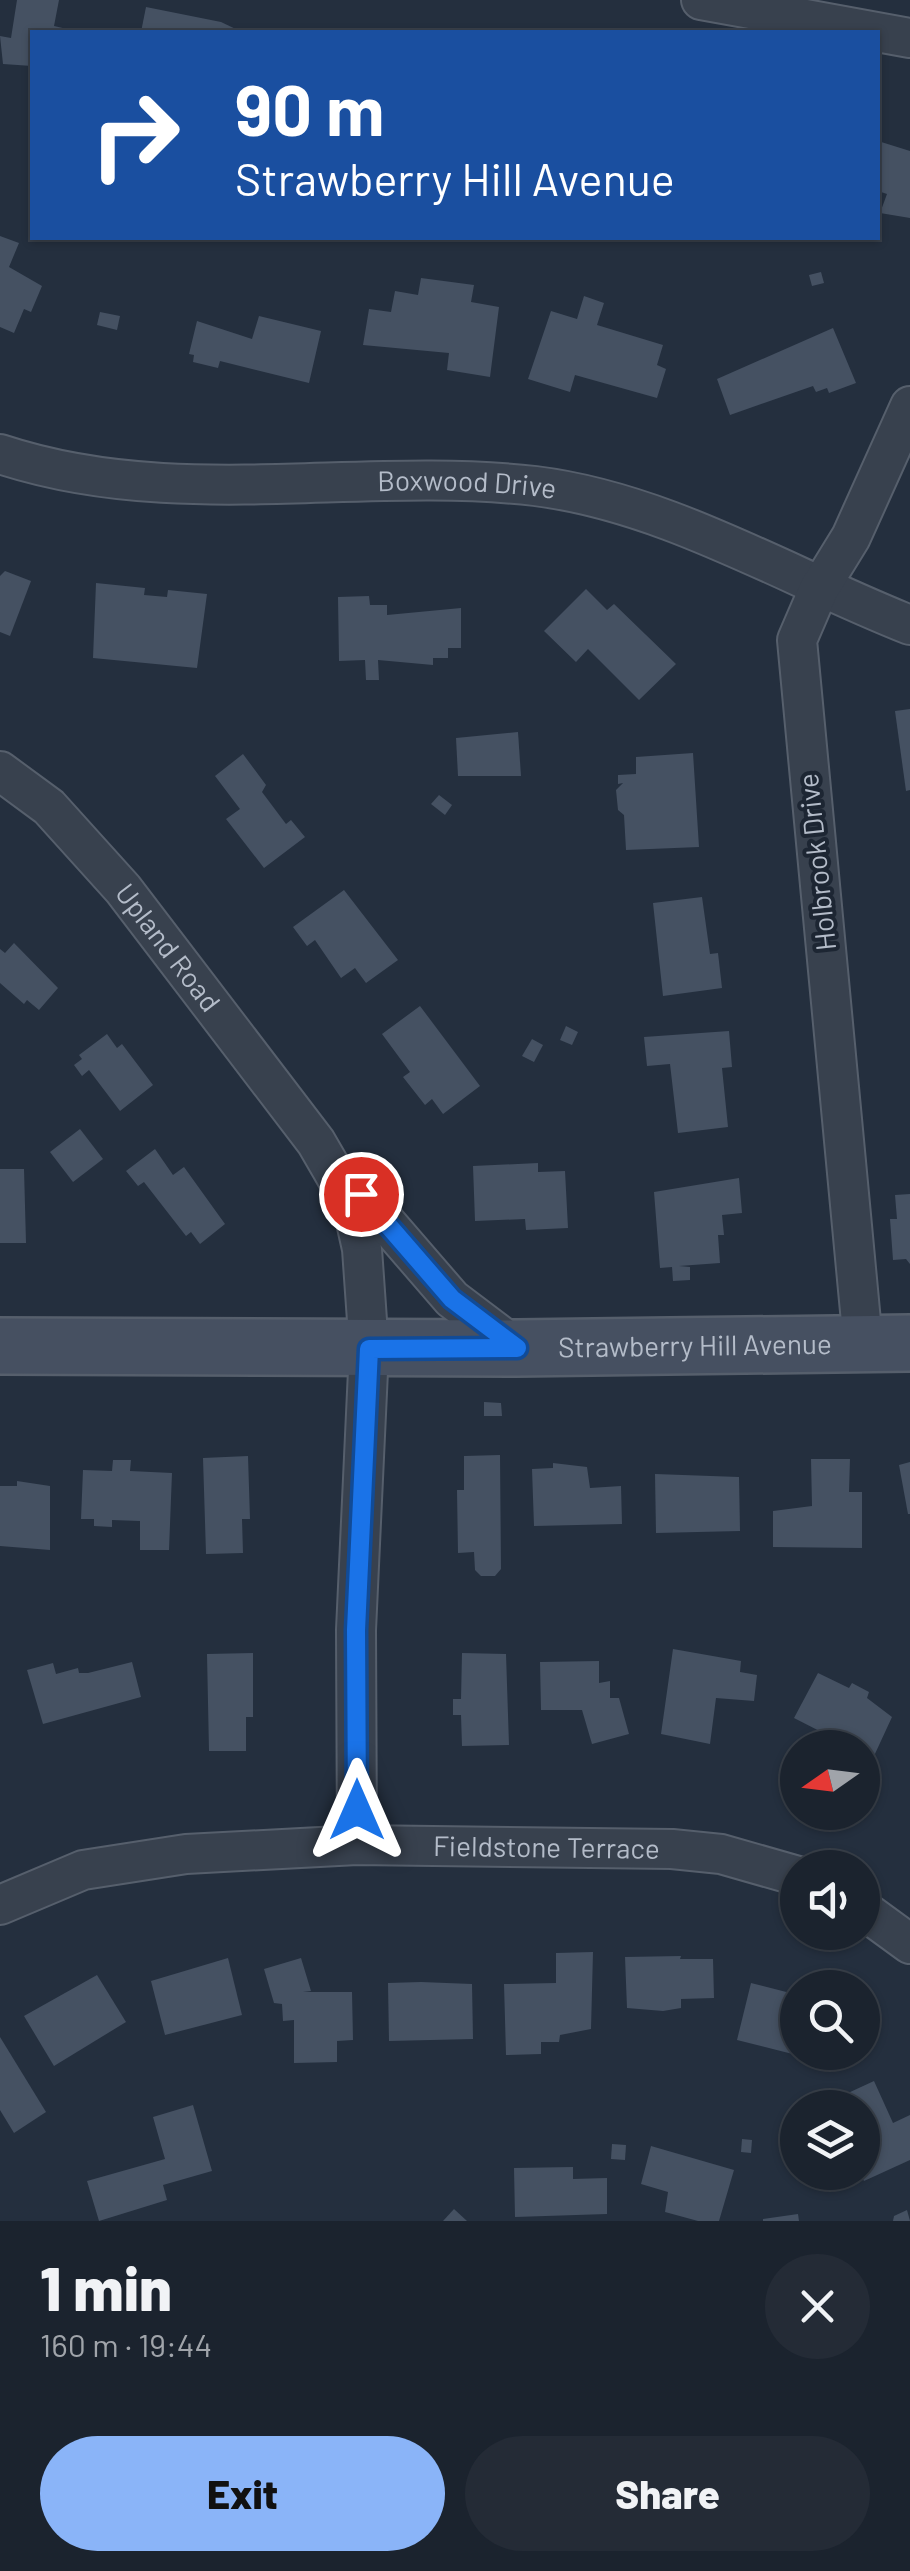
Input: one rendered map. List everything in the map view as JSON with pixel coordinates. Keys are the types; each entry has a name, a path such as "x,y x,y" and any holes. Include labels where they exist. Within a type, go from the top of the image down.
{"main road":[{"name":"Strawberry Hill Avenue","path":"0,1346 369,1349 886,1343"}],"street":[{"path":"702,0 866,30"},
{"path":"880,33 910,38"},
{"name":"Holbrook Drive","path":"886,1343 842,1090 798,685 797,640 820,589 852,537 910,406"},
{"name":"Boxwood Drive","path":"0,454 132,482 460,483 532,486 592,495 697,533 910,625"},
{"name":"Upland Road","path":"0,771 49,807 94,854 316,1142 452,1299 517,1348"},
{"name":"Upland Road","path":"316,1142 352,1204 362,1250 369,1349 356,1630 358,1846"},
{"name":"Fieldstone Terrace","path":"0,1906 64,1877 124,1860 358,1846 672,1849 721,1854 780,1871"},
{"path":"880,1922 910,1944"}],"building":[{"path":"17,0 59,0 54,26 71,30 30,30 30,66 3,64 0,36 11,38"},
{"path":"146,7 221,22 238,30 141,30"},
{"path":"880,142 910,151 910,218 880,213 887,194 880,192"},
{"path":"0,236 19,243 9,267 42,286 31,312 24,309 14,333 0,327"},
{"path":"821,272 824,283 812,286 809,275"},
{"path":"421,278 474,285 471,302 499,307 490,377 447,370 449,353 363,345 369,309 391,312 395,291 418,295"},
{"path":"584,296 604,303 597,325 663,345 657,365 666,369 657,398 575,375 570,392 528,379 551,311 577,319"},
{"path":"100,312 120,316 117,330 97,325"},
{"path":"259,316 321,331 309,383 220,361 218,368 193,362 194,355 189,354 197,321 252,339"},
{"path":"833,328 856,383 829,393 827,388 816,392 813,386 730,415 717,379"},
{"path":"5,571 31,581 10,636 0,632 0,576"},
{"path":"96,583 145,588 144,595 167,597 168,590 207,594 197,668 93,658"},
{"path":"586,589 607,610 614,604 676,664 639,700 588,649 576,662 544,631"},
{"path":"369,596 370,605 387,605 387,615 461,608 461,648 448,648 448,658 433,658 433,665 378,660 379,680 366,680 365,660 339,661 338,597"},
{"path":"910,709 910,790 906,791 895,711"},
{"path":"518,732 521,776 458,776 456,738"},
{"path":"693,753 699,847 626,850 624,815 618,810 616,790 623,783 618,784 618,775 636,774 636,757"},
{"path":"243,754 266,785 262,792 286,824 291,820 305,837 264,868 226,819 240,809 215,776"},
{"path":"439,795 452,805 445,815 431,804"},
{"path":"344,890 398,960 366,983 355,968 341,978 315,940 307,946 293,927"},
{"path":"702,897 710,954 718,953 722,988 663,996 653,903"},
{"path":"14,943 58,988 39,1010 27,1000 24,1004 0,983 0,949 5,953"},
{"path":"420,1006 480,1086 443,1114 432,1099 425,1105 403,1077 410,1072 382,1034"},
{"path":"566,1026 578,1032 572,1045 560,1040"},
{"path":"729,1031 732,1067 722,1068 728,1127 678,1133 670,1064 647,1066 644,1037"},
{"path":"107,1034 117,1048 122,1044 153,1085 120,1111 89,1070 82,1076 74,1065 82,1059 79,1055"},
{"path":"532,1039 543,1045 534,1062 522,1056"},
{"path":"80,1129 103,1159 73,1182 50,1152"},
{"path":"155,1149 173,1175 184,1167 225,1224 200,1244 191,1232 186,1236 144,1182 138,1186 126,1171"},
{"path":"538,1163 538,1172 565,1171 568,1228 526,1230 525,1219 475,1221 473,1166"},
{"path":"0,1169 24,1169 26,1243 0,1243"},
{"path":"739,1178 742,1213 722,1215 724,1235 718,1235 720,1263 679,1266 690,1267 690,1280 673,1281 672,1267 660,1268 654,1192"},
{"path":"910,1194 910,1264 906,1259 893,1260 890,1219 897,1219 895,1195"},
{"path":"484,1402 501,1403 502,1416 484,1416"},
{"path":"500,1455 501,1569 495,1576 481,1576 475,1570 474,1552 458,1553 457,1490 464,1490 464,1456"},
{"path":"248,1456 250,1519 242,1519 243,1553 206,1554 203,1458"},
{"path":"811,1459 850,1459 849,1492 862,1492 862,1548 773,1547 773,1511 812,1506"},
{"path":"113,1460 131,1460 130,1471 172,1473 169,1550 140,1550 140,1521 112,1520 112,1527 94,1526 94,1519 81,1519 83,1470 112,1471"},
{"path":"910,1462 910,1514 908,1514 899,1465"},
{"path":"553,1463 587,1467 590,1488 621,1486 622,1524 534,1526 532,1469 553,1468"},
{"path":"655,1474 739,1477 740,1531 656,1533"},
{"path":"17,1481 50,1486 50,1550 0,1546 0,1486 17,1486"},
{"path":"673,1649 741,1661 740,1672 757,1675 754,1701 716,1698 710,1744 661,1734"},
{"path":"253,1653 253,1717 246,1717 246,1751 209,1751 207,1654"},
{"path":"462,1653 506,1654 509,1745 462,1746 461,1715 453,1715 453,1699 461,1699"},
{"path":"599,1661 599,1683 610,1681 610,1698 619,1698 629,1734 592,1744 582,1710 541,1710 540,1662"},
{"path":"132,1662 141,1697 43,1724 27,1670 53,1663 56,1674 78,1668 79,1673 88,1673"},
{"path":"818,1673 849,1688 852,1683 869,1692 867,1698 892,1717 880,1743 880,1730 818,1730 794,1718"},
{"path":"593,1952 591,2029 560,2035 559,2042 541,2042 541,2054 506,2055 504,1984 556,1983 556,1953"},
{"path":"681,1956 680,1959 713,1959 714,1998 681,1999 681,2008 663,2011 627,2008 625,1957"},
{"path":"228,1958 242,2015 165,2035 151,1981"},
{"path":"301,1958 311,1991 303,1992 352,1992 353,2040 337,2041 337,2062 294,2063 294,2020 283,2021 282,2004 274,2003 264,1969"},
{"path":"97,1975 126,2022 54,2066 24,2016"},
{"path":"388,1983 472,1984 473,2039 389,2041"},
{"path":"751,1983 780,1990 780,2051 737,2040"},
{"path":"0,2037 46,2112 14,2133 0,2110"},
{"path":"874,2081 878,2090 854,2090"},
{"path":"880,2094 893,2123 910,2115 910,2160 880,2174"},
{"path":"193,2105 212,2171 163,2185 167,2200 99,2221 87,2181 165,2159 153,2117"},
{"path":"742,2139 752,2140 751,2153 741,2152"},
{"path":"612,2144 626,2145 625,2160 611,2159"},
{"path":"651,2146 734,2170 719,2221 698,2221 665,2212 668,2192 641,2184"},
{"path":"573,2167 573,2179 607,2178 607,2214 515,2217 514,2168"},
{"path":"454,2209 467,2221 443,2221"},
{"path":"907,2210 910,2221 893,2221 894,2216"},
{"path":"798,2214 799,2221 763,2221 763,2219"}],"route":[{"path":"357,1810 356,1630 369,1349 517,1348 452,1299 361,1194"}]}
